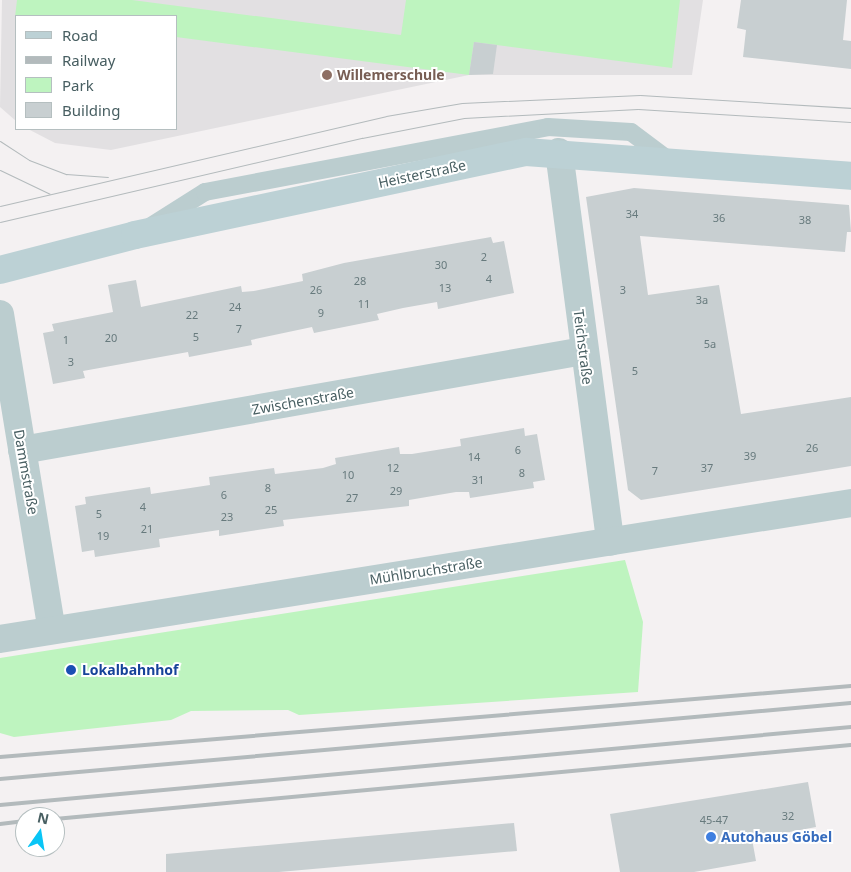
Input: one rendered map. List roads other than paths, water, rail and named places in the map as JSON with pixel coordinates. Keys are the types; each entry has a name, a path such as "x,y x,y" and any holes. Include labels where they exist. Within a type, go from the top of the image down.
{"street":[{"name":"Heisterstraße","path":"0,270 135,236 526,152 559,152 851,176"},
{"name":"Teichstraße","path":"559,152 583,351 610,542"},
{"name":"Dammstraße","path":"0,314 52,630"},
{"name":"Zwischenstraße","path":"22,450 583,351"},
{"name":"Mühlbruchstraße","path":"0,638 851,504"}],"lane":[{"path":"135,236 205,192 548,127 631,132 672,162"}],"tram line":[{"path":"0,206 386,116 462,103 640,95 851,108"},
{"path":"0,222 362,138 464,118 638,109 851,122"},
{"path":"0,141 29,160 66,174 108,177"},
{"path":"0,170 50,194"}],"railway":[{"path":"0,757 851,686"},
{"path":"0,779 851,703"},
{"path":"0,805 851,727"},
{"path":"65,818 851,745"},
{"path":"0,824 15,822"}],"place":[{"name":"Willemerschule","path":"327,75"},
{"name":"Lokalbahnhof","path":"71,670"},
{"name":"Autohaus Göbel","path":"711,837"}]}
